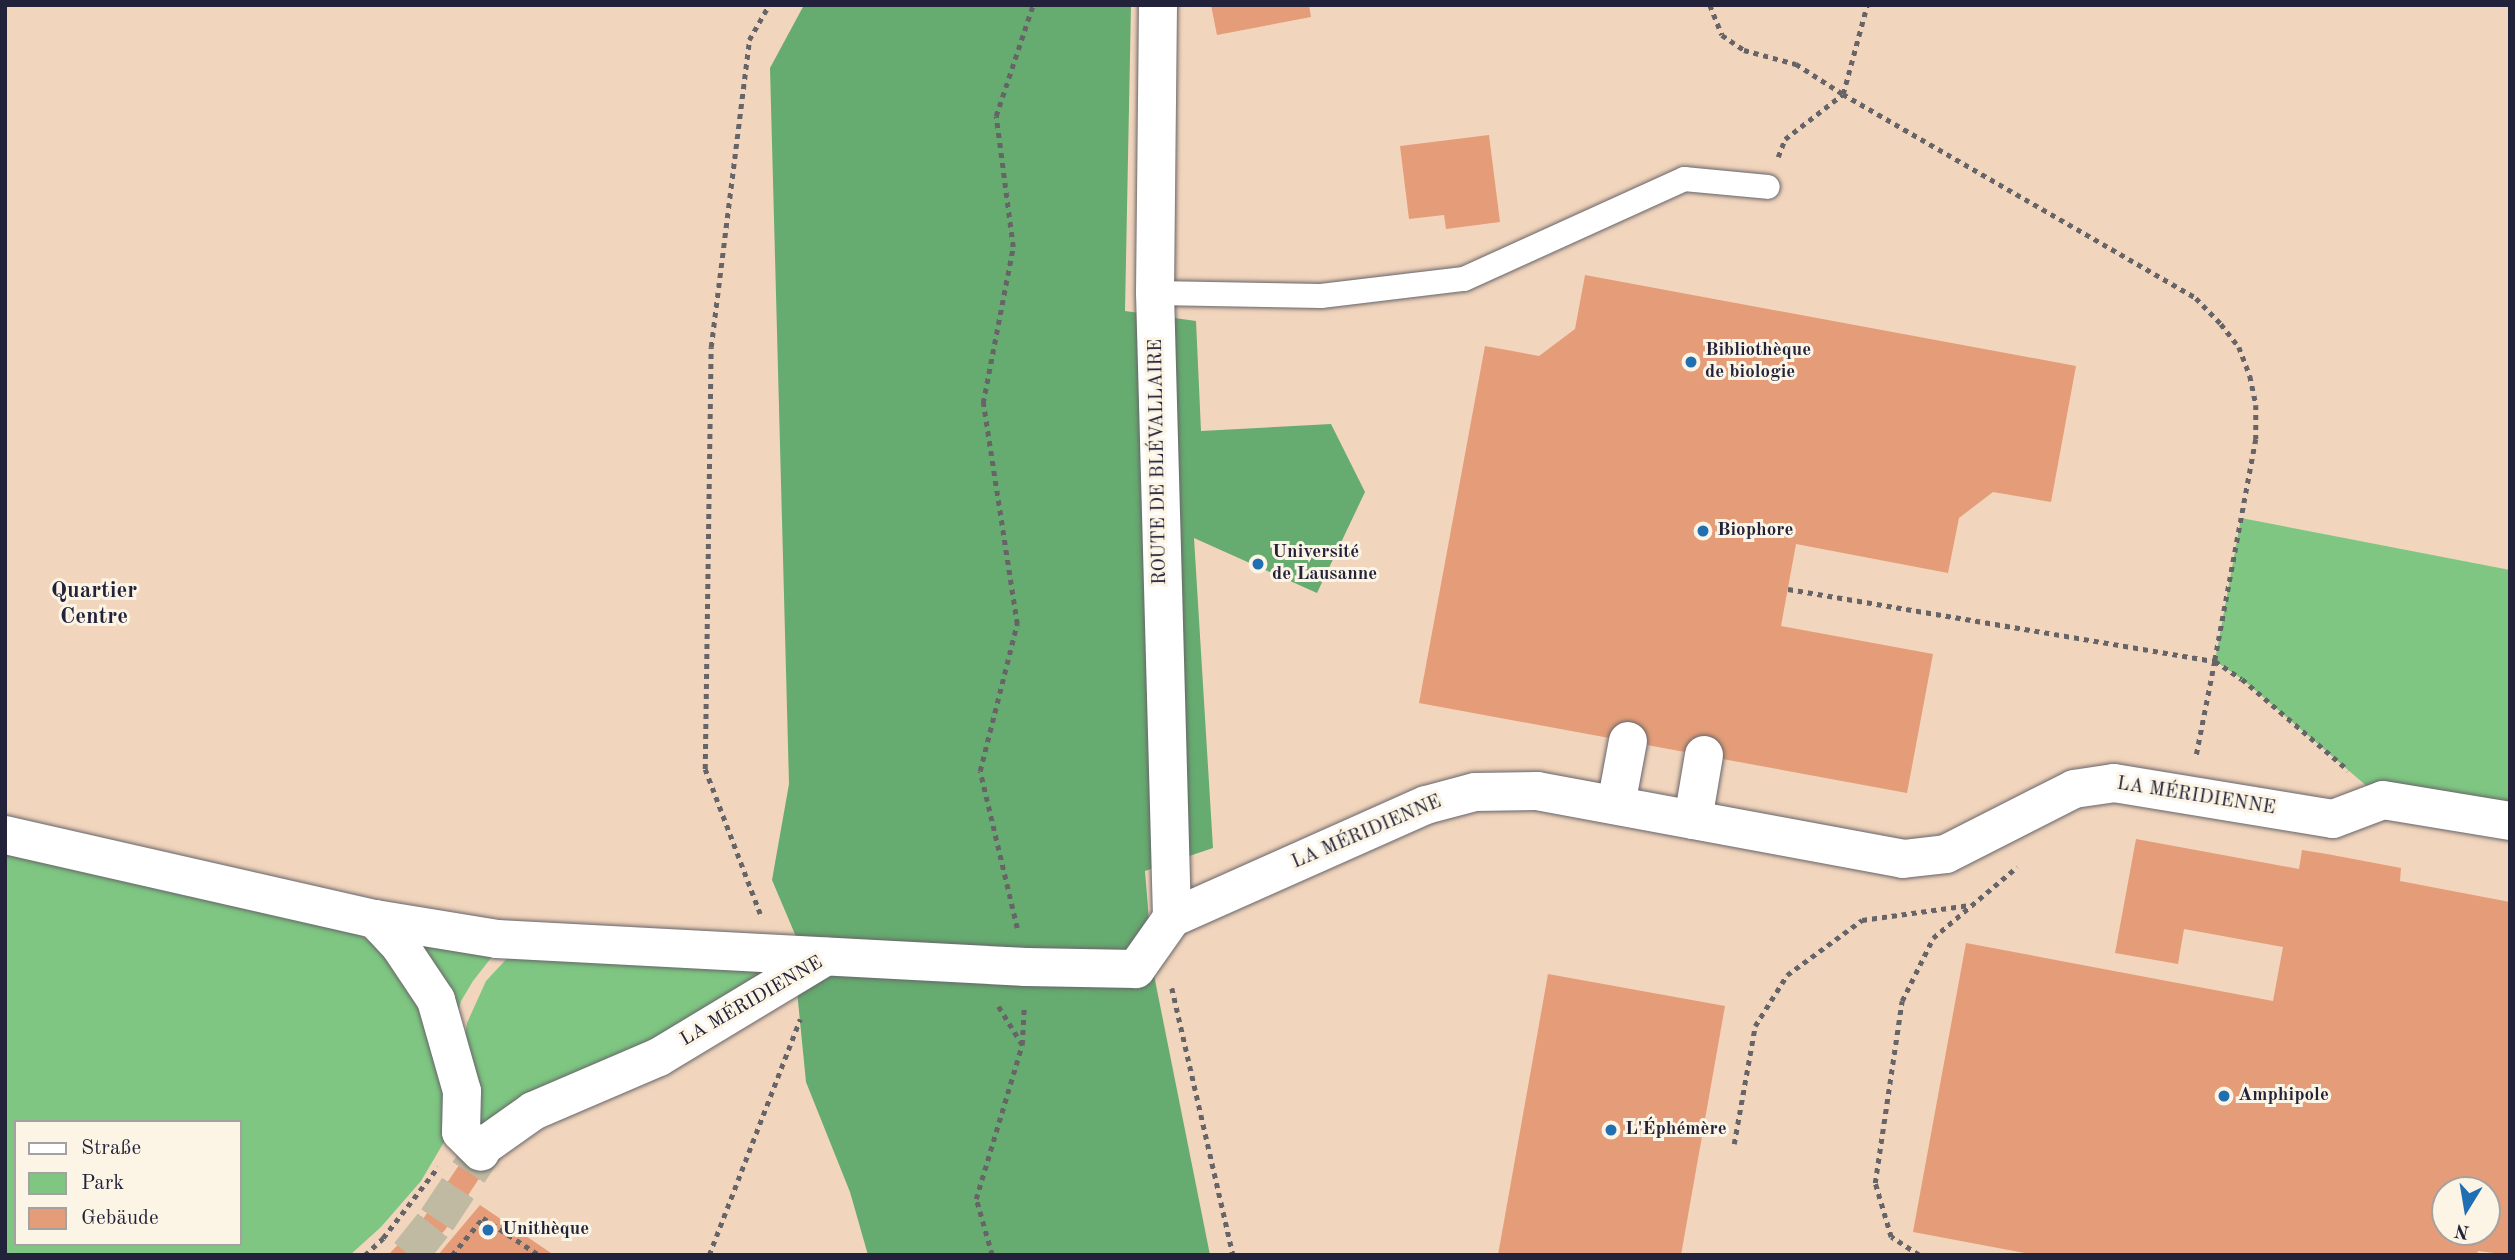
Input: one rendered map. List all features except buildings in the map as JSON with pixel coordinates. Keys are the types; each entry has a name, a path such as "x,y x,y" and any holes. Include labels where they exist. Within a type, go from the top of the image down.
{"street":[{"name":"ROUTE DE BLÉVALLAIRE","path":"1158,5 1154,293 1172,918"},
{"path":"1616,805 1628,741"},
{"path":"1693,820 1704,755"},
{"name":"LA MÉRIDIENNE","path":"477,1142 533,1111 659,1057 825,957 1026,967 1136,969 1172,918 1426,805 1475,792 1537,791 1903,859 1946,854 2074,789 2091,785 2114,783 2333,819 2383,800"},
{"path":"2383,800 2510,821"},
{"path":"5,835 375,919 498,939 825,957"},
{"path":"375,919 400,946 436,1000 477,1142"}],"lane":[{"path":"1154,293 1321,296 1464,279 1684,179 1768,187"}],"path":[{"path":"769,5 749,40 711,347 705,769 775,954"},
{"path":"1026,967 980,771 1017,624 983,402 1013,247 996,116 1033,5"},
{"path":"1710,5 1722,35 1744,50 1796,64 1843,94 2196,298 2239,347 2256,405 2256,439 2190,795"},
{"path":"1768,187 1784,139 1843,94 1867,5"},
{"path":"1788,589 2215,661 2242,679 2383,800"},
{"path":"1919,1255 1891,1237 1875,1183 1902,1001 1933,938 2021,865"},
{"path":"1734,1144 1755,1026 1787,975 1862,920 1971,905"},
{"path":"709,1255 825,957"},
{"path":"971,963 1022,1045 976,1199 992,1255"},
{"path":"1171,985 1233,1255"},
{"path":"365,1255 424,1190 477,1142"},
{"path":"452,1255 482,1218 539,1255"}],"shaded area":[{"name":"Université de Lausanne","path":"5,5 2510,5 2510,1255 5,1255"}],"green space":[{"path":"804,5 1131,5 1125,311 1196,321 1201,431 1331,424 1365,492 1317,593 1194,538 1213,848 1145,871 1153,970 1210,1255 868,1255 850,1192 806,1082 797,991 797,939 772,880 789,784 770,68"},
{"path":"2241,518 2510,570 2510,821 2383,800 2242,679 2215,661"},
{"path":"5,848 357,933 387,952 443,1051 447,1137 421,1181 381,1227 350,1255 5,1255"},
{"path":"424,943 498,949 473,981 461,1001 457,1016 416,948"},
{"path":"512,953 789,969 478,1131 464,1042 467,1023 486,981"}],"tunnel":[{"path":"409,1255 437,1220 488,1143"}],"place":[{"name":"Bibliothèque de biologie","path":"1691,362"},
{"name":"Biophore","path":"1703,531"},
{"name":"Université de Lausanne","path":"1258,564"},
{"name":"Amphipole","path":"2224,1096"},
{"name":"L'Éphémère","path":"1611,1130"},
{"name":"Unithèque","path":"488,1230"}],"district":[{"name":"Quartier Centre","path":"94,604"}]}
